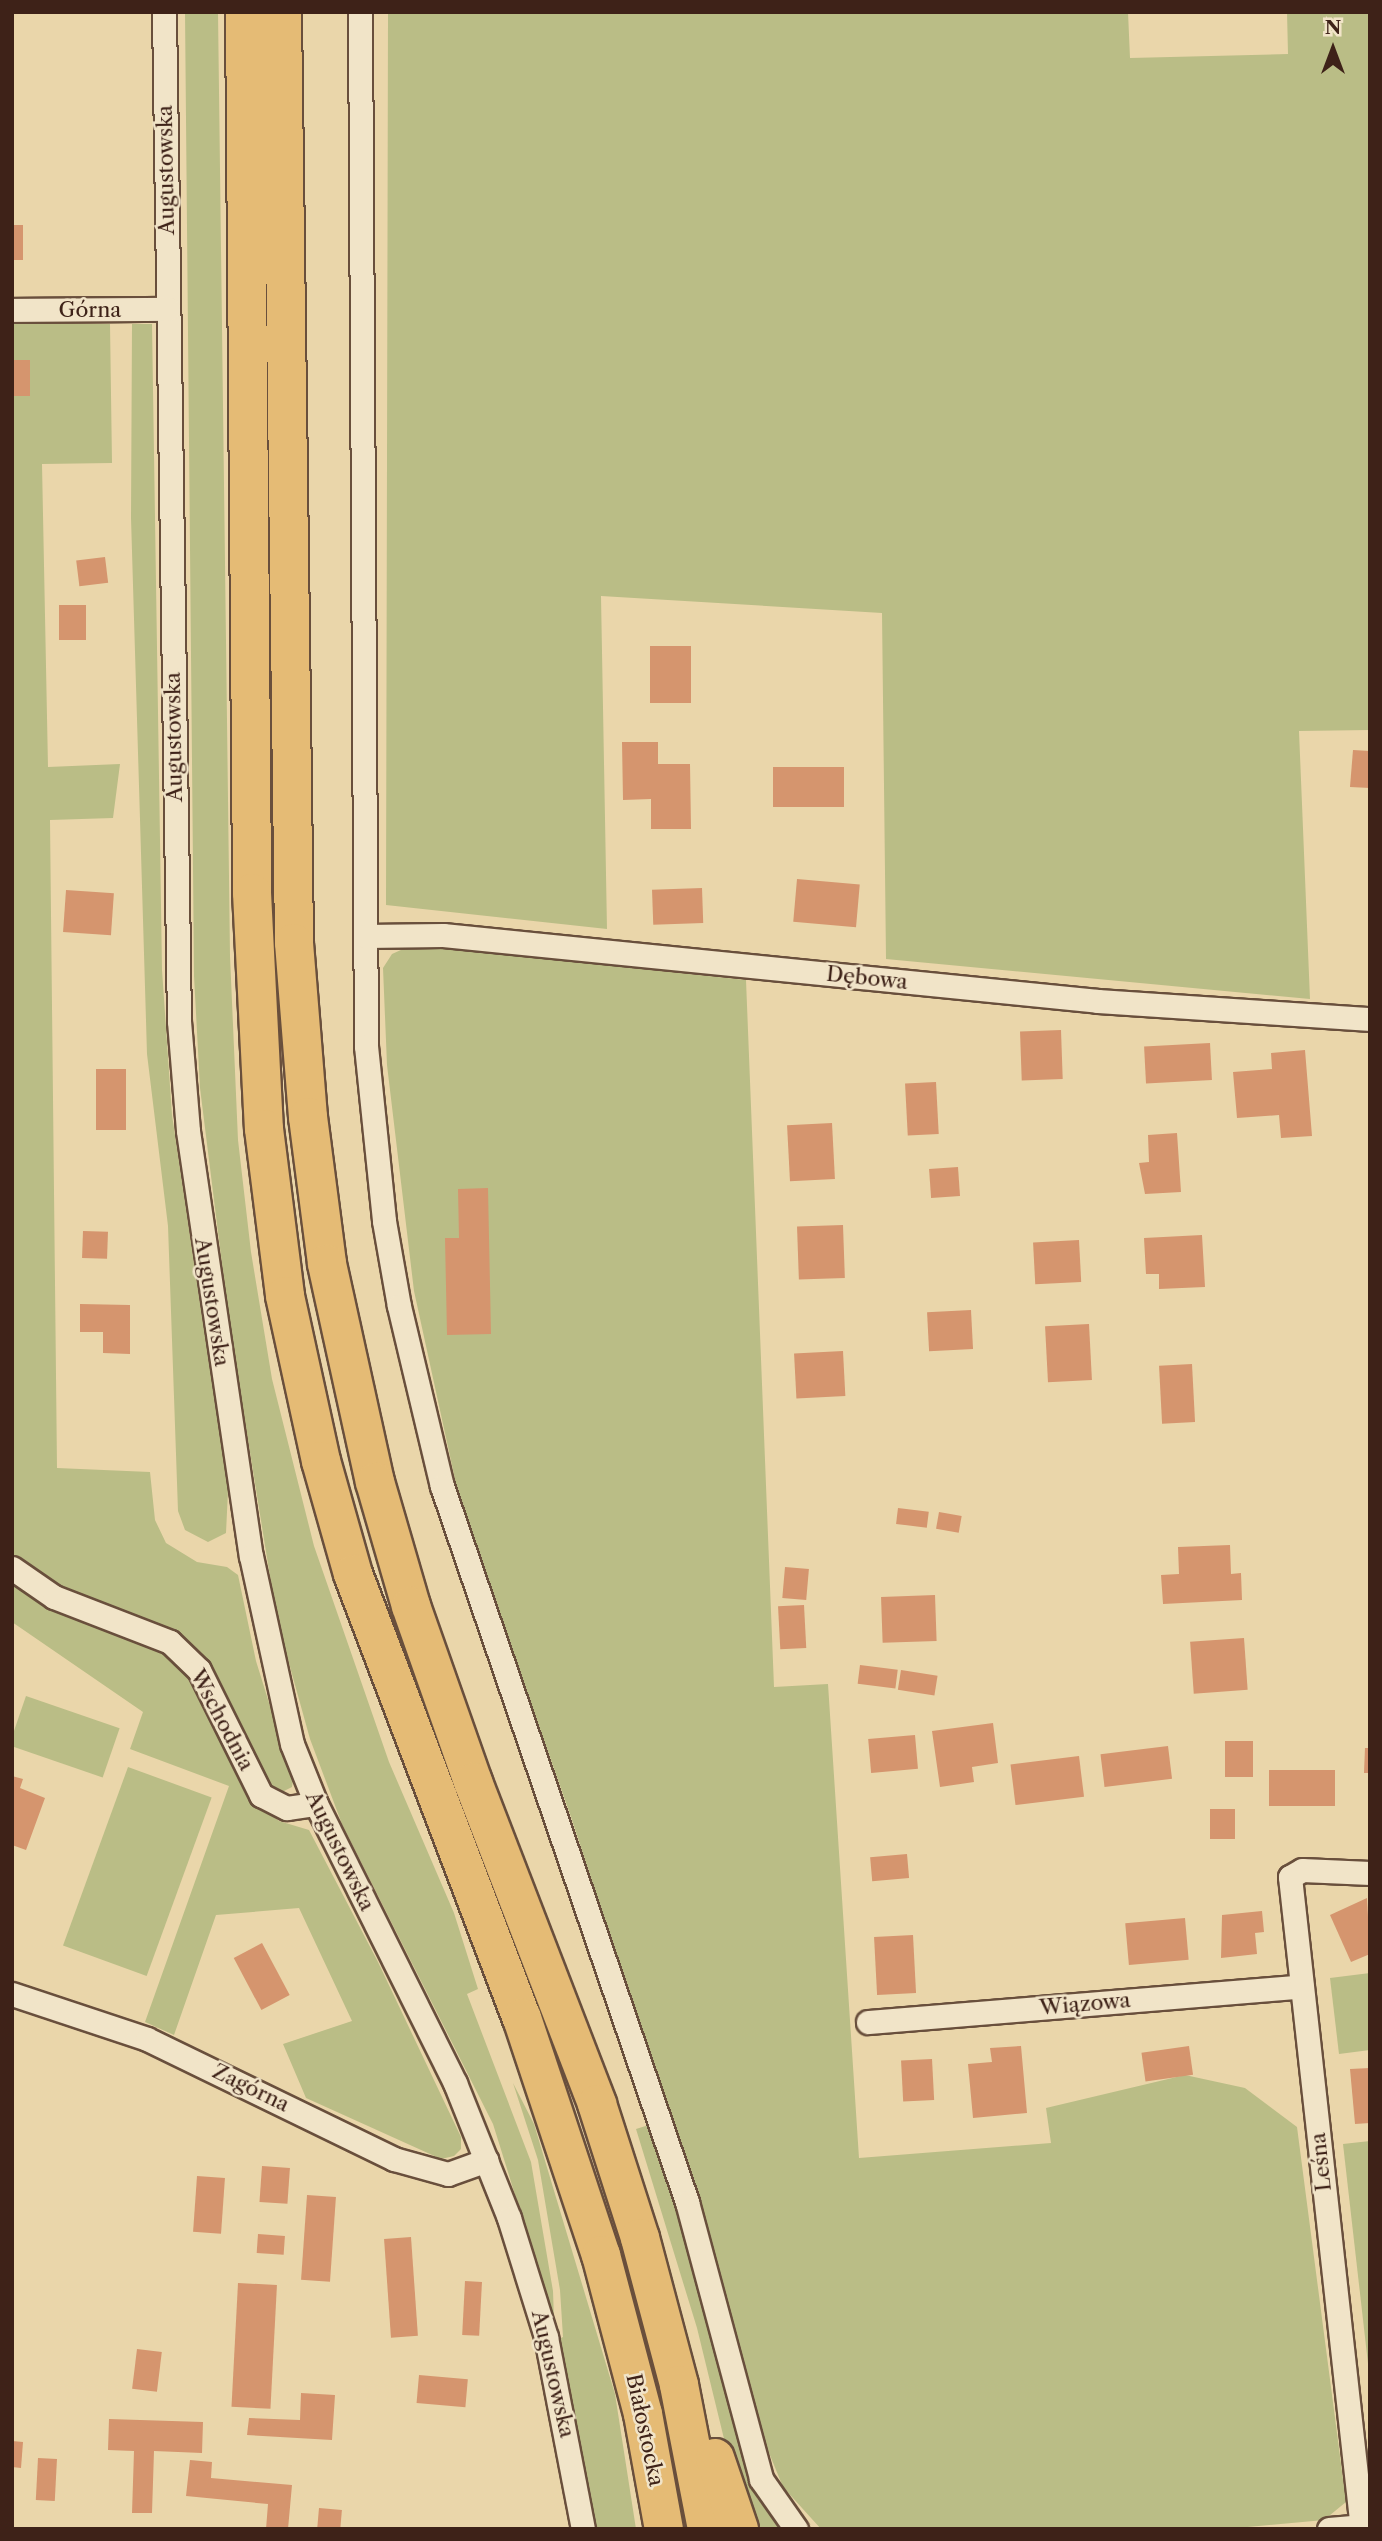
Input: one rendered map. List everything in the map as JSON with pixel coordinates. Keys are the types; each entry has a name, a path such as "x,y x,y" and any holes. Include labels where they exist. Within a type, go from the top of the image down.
{"highway":[{"name":"Białostocka","path":"245,12 252,893 264,1129 285,1296 321,1461 353,1574 522,2018 624,2332 664,2529"},
{"path":"282,12 294,943 308,1117 327,1264 375,1482 411,1606 473,1782 597,2104 662,2316 739,2529"},
{"path":"662,2316 707,2529"}],"street":[{"name":"Augustowska","path":"164,12 179,1021 188,1131 251,1556 292,1744 316,1804 455,2083 487,2160 546,2337 583,2529"},
{"path":"360,12 366,1046 384,1221 442,1486 687,2202 761,2479 796,2529"},
{"name":"Górna","path":"12,310 168,309"},
{"name":"Dębowa","path":"365,936 443,935 1084,1000 1370,1019"},
{"name":"Wschodnia","path":"12,1568 54,1597 170,1642 199,1670 261,1795 287,1808 316,1804"},
{"name":"Leśna","path":"1361,2527 1290,1877 1302,1870 1370,1873"},
{"name":"Wiązowa","path":"868,2022 1302,1986"},
{"name":"Zagórna","path":"12,1994 158,2044 394,2159 448,2174 487,2160"},
{"path":"1329,2529 1361,2527"}],"green space":[{"path":"185,12 218,12 230,956 238,1140 251,1252 272,1379 314,1546 389,1762 454,1913 478,1989 467,1994 531,2162 553,2291 554,2320 493,2124 342,1824 310,1739 277,1620 230,1328 200,1088 194,976"},
{"path":"388,12 1128,12 1130,58 1288,54 1287,12 1370,12 1370,730 1299,731 1310,999 886,959 882,613 601,596 607,929 386,905"},
{"path":"12,324 110,324 112,463 42,464 48,767 120,764 113,818 50,820 57,1468 150,1472 155,1520 166,1543 197,1562 227,1567 238,1575 256,1661 293,1780 292,1787 280,1793 270,1788 208,1663 195,1647 164,1630 62,1589 12,1554"},
{"path":"132,324 152,324 162,970 172,1115 228,1491 226,1533 208,1542 185,1530 178,1511 168,1226 147,1054 131,518"},
{"path":"412,945 746,980 774,1687 828,1684 859,2158 1051,2143 1046,2108 1185,2075 1245,2088 1297,2127 1346,2502 1324,2520 1226,2529 821,2529 783,2487 760,2431 701,2214 571,1817 460,1502 414,1291 387,1065 383,968 392,954"},
{"path":"12,1582 168,1655 183,1669 247,1795 279,1821 309,1830 378,1962 461,2137 461,2149 454,2156 441,2159 306,2098 283,2044 352,2021 299,1908 216,1915 174,2035 145,2022 229,1786 130,1749 143,1712 12,1622"},
{"path":"26,1696 120,1728 103,1777 12,1746 12,1737"},
{"path":"128,1767 212,1797 147,1976 63,1946"},
{"path":"1370,1973 1370,2050 1339,2054 1330,1978"},
{"path":"513,2083 534,2124 615,2394 636,2529 597,2529 559,2339 563,2337 560,2290 538,2160"},
{"path":"652,2124 735,2414 743,2463 757,2498 781,2529 758,2529 736,2488 697,2328 636,2129"},
{"path":"1370,2141 1370,2381 1343,2144"}],"building":[{"path":"12,225 23,225 23,260 12,260"},
{"path":"12,360 30,360 30,396 12,396"},
{"path":"105,557 108,583 79,586 76,561"},
{"path":"59,605 86,605 86,640 59,640"},
{"path":"650,646 691,646 691,703 650,703"},
{"path":"622,742 658,742 658,764 690,764 691,829 651,829 651,799 623,800"},
{"path":"1353,750 1370,751 1370,788 1350,787"},
{"path":"773,767 844,767 844,807 773,807"},
{"path":"797,879 860,884 856,927 793,922"},
{"path":"702,888 703,923 653,925 652,890"},
{"path":"66,890 114,893 111,935 63,932"},
{"path":"1061,1030 1063,1079 1022,1080 1020,1031"},
{"path":"1210,1043 1212,1080 1146,1083 1144,1046"},
{"path":"1305,1050 1312,1136 1281,1138 1279,1115 1237,1118 1233,1072 1272,1069 1271,1053"},
{"path":"96,1069 126,1069 126,1130 96,1130"},
{"path":"936,1082 939,1134 908,1136 905,1084"},
{"path":"832,1123 835,1179 790,1181 787,1125"},
{"path":"1177,1133 1181,1192 1145,1194 1139,1163 1149,1162 1148,1135"},
{"path":"958,1167 960,1196 931,1198 929,1169"},
{"path":"488,1188 491,1334 447,1335 445,1238 459,1238 458,1189"},
{"path":"843,1225 845,1278 799,1280 797,1227"},
{"path":"83,1231 108,1232 107,1259 82,1258"},
{"path":"1202,1235 1205,1287 1159,1289 1159,1274 1146,1274 1144,1238"},
{"path":"1079,1240 1081,1282 1035,1284 1033,1242"},
{"path":"80,1304 130,1305 130,1354 103,1353 103,1332 80,1332"},
{"path":"971,1310 973,1349 929,1351 927,1312"},
{"path":"1089,1324 1092,1380 1048,1382 1045,1326"},
{"path":"843,1351 845,1396 796,1399 794,1354"},
{"path":"1192,1364 1195,1422 1162,1424 1159,1366"},
{"path":"898,1508 929,1512 927,1528 896,1524"},
{"path":"939,1512 962,1516 959,1533 936,1529"},
{"path":"1230,1545 1231,1574 1241,1573 1242,1600 1163,1604 1161,1575 1179,1574 1178,1547"},
{"path":"785,1567 809,1569 806,1600 782,1598"},
{"path":"935,1595 937,1641 883,1643 881,1597"},
{"path":"804,1605 806,1648 780,1649 778,1606"},
{"path":"1244,1638 1248,1690 1194,1694 1190,1642"},
{"path":"860,1665 898,1670 895,1688 858,1684"},
{"path":"901,1670 938,1676 934,1696 898,1690"},
{"path":"993,1723 998,1763 972,1767 974,1782 940,1787 932,1731"},
{"path":"915,1735 918,1769 871,1773 868,1739"},
{"path":"1225,1741 1253,1741 1253,1777 1225,1777"},
{"path":"1168,1746 1172,1779 1105,1787 1101,1754"},
{"path":"1365,1748 1370,1748 1370,1773 1364,1773"},
{"path":"1079,1756 1084,1797 1016,1805 1011,1764"},
{"path":"1269,1770 1335,1770 1335,1806 1269,1806"},
{"path":"12,1776 23,1779 20,1788 45,1798 26,1850 12,1845"},
{"path":"1210,1809 1235,1809 1235,1839 1210,1839"},
{"path":"907,1854 909,1878 872,1881 870,1857"},
{"path":"1367,1898 1370,1954 1351,1962 1330,1915"},
{"path":"1262,1911 1264,1932 1255,1933 1257,1954 1221,1958 1222,1915"},
{"path":"1185,1918 1189,1960 1129,1965 1125,1923"},
{"path":"913,1935 916,1993 877,1995 874,1937"},
{"path":"262,1943 290,1995 261,2010 234,1958"},
{"path":"1021,2046 1027,2113 973,2118 968,2064 992,2062 990,2048"},
{"path":"1189,2046 1193,2075 1146,2081 1141,2053"},
{"path":"932,2059 934,2100 903,2102 901,2061"},
{"path":"1370,2068 1370,2123 1355,2124 1350,2069"},
{"path":"262,2166 290,2168 287,2204 259,2202"},
{"path":"197,2176 225,2178 221,2234 193,2232"},
{"path":"307,2195 336,2197 330,2282 301,2280"},
{"path":"258,2234 285,2236 284,2255 257,2253"},
{"path":"411,2237 418,2336 391,2338 384,2239"},
{"path":"465,2281 482,2282 479,2336 462,2335"},
{"path":"238,2283 277,2285 270,2409 232,2407"},
{"path":"137,2349 162,2352 157,2392 132,2389"},
{"path":"419,2375 468,2379 465,2407 417,2403"},
{"path":"301,2393 335,2395 332,2440 247,2435 249,2418 300,2420"},
{"path":"109,2419 203,2422 202,2453 154,2451 152,2513 132,2513 134,2451 108,2450"},
{"path":"12,2441 23,2442 21,2468 12,2467"},
{"path":"38,2458 57,2459 55,2501 36,2500"},
{"path":"190,2460 212,2462 211,2478 292,2485 288,2529 266,2529 268,2504 186,2496"},
{"path":"319,2508 342,2510 340,2529 317,2529"}]}
